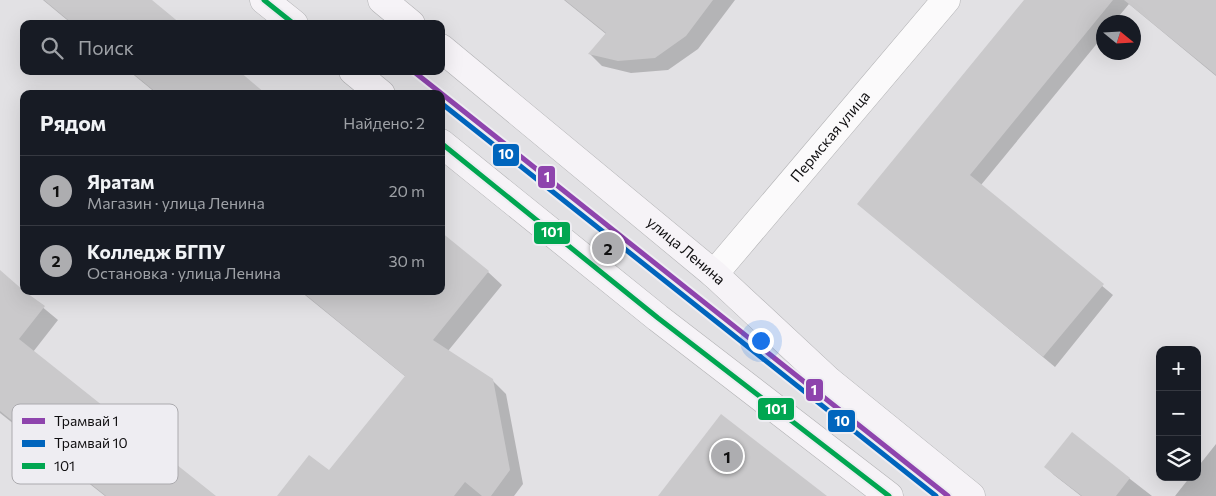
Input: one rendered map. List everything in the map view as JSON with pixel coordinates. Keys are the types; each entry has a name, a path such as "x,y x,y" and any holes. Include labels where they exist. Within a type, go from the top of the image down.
{"street":[{"path":"264,0 289,20"},
{"path":"382,0 406,20"},
{"name":"Пермская улица","path":"714,274 946,0"},
{"name":"улица Ленина","path":"445,51 714,274 829,381 971,496"},
{"path":"358,75 376,90"},
{"path":"445,146 658,318 889,496"}],"building":[{"path":"44,0 152,0 176,20 68,20"},
{"path":"565,0 713,0 686,36 655,58 618,61 588,54 606,33"},
{"path":"1024,0 1113,0 1101,15 1096,15 1096,21 970,175 1104,284 1043,357 857,204"},
{"path":"1124,0 1216,0 1216,75"},
{"path":"135,75 244,75 261,90 153,90"},
{"path":"445,235 489,271 433,340 493,379 510,470 491,496 482,496 465,482 454,496 277,496 309,455 329,470 405,376 306,295 445,295"},
{"path":"0,270 20,288 20,295 30,295 45,306 19,339 101,404 12,404 12,421 0,411"},
{"path":"721,414 827,496 658,496"},
{"path":"1072,432 1130,478 1116,496 1082,496 1044,467"},
{"path":"178,466 216,496 106,496 91,484 178,484"}],"tram line":[{"name":"1","path":"418,75 437,90"},
{"name":"1","path":"445,96 948,496"},
{"name":"10","path":"445,106 936,496"}],"transit line":[{"name":"101","path":"264,0 289,20"},
{"name":"101","path":"445,146 658,318 889,496"}],"place":[{"name":"Колледж БГПУ","path":"608,248"},
{"name":"Яратам","path":"727,456"}]}
